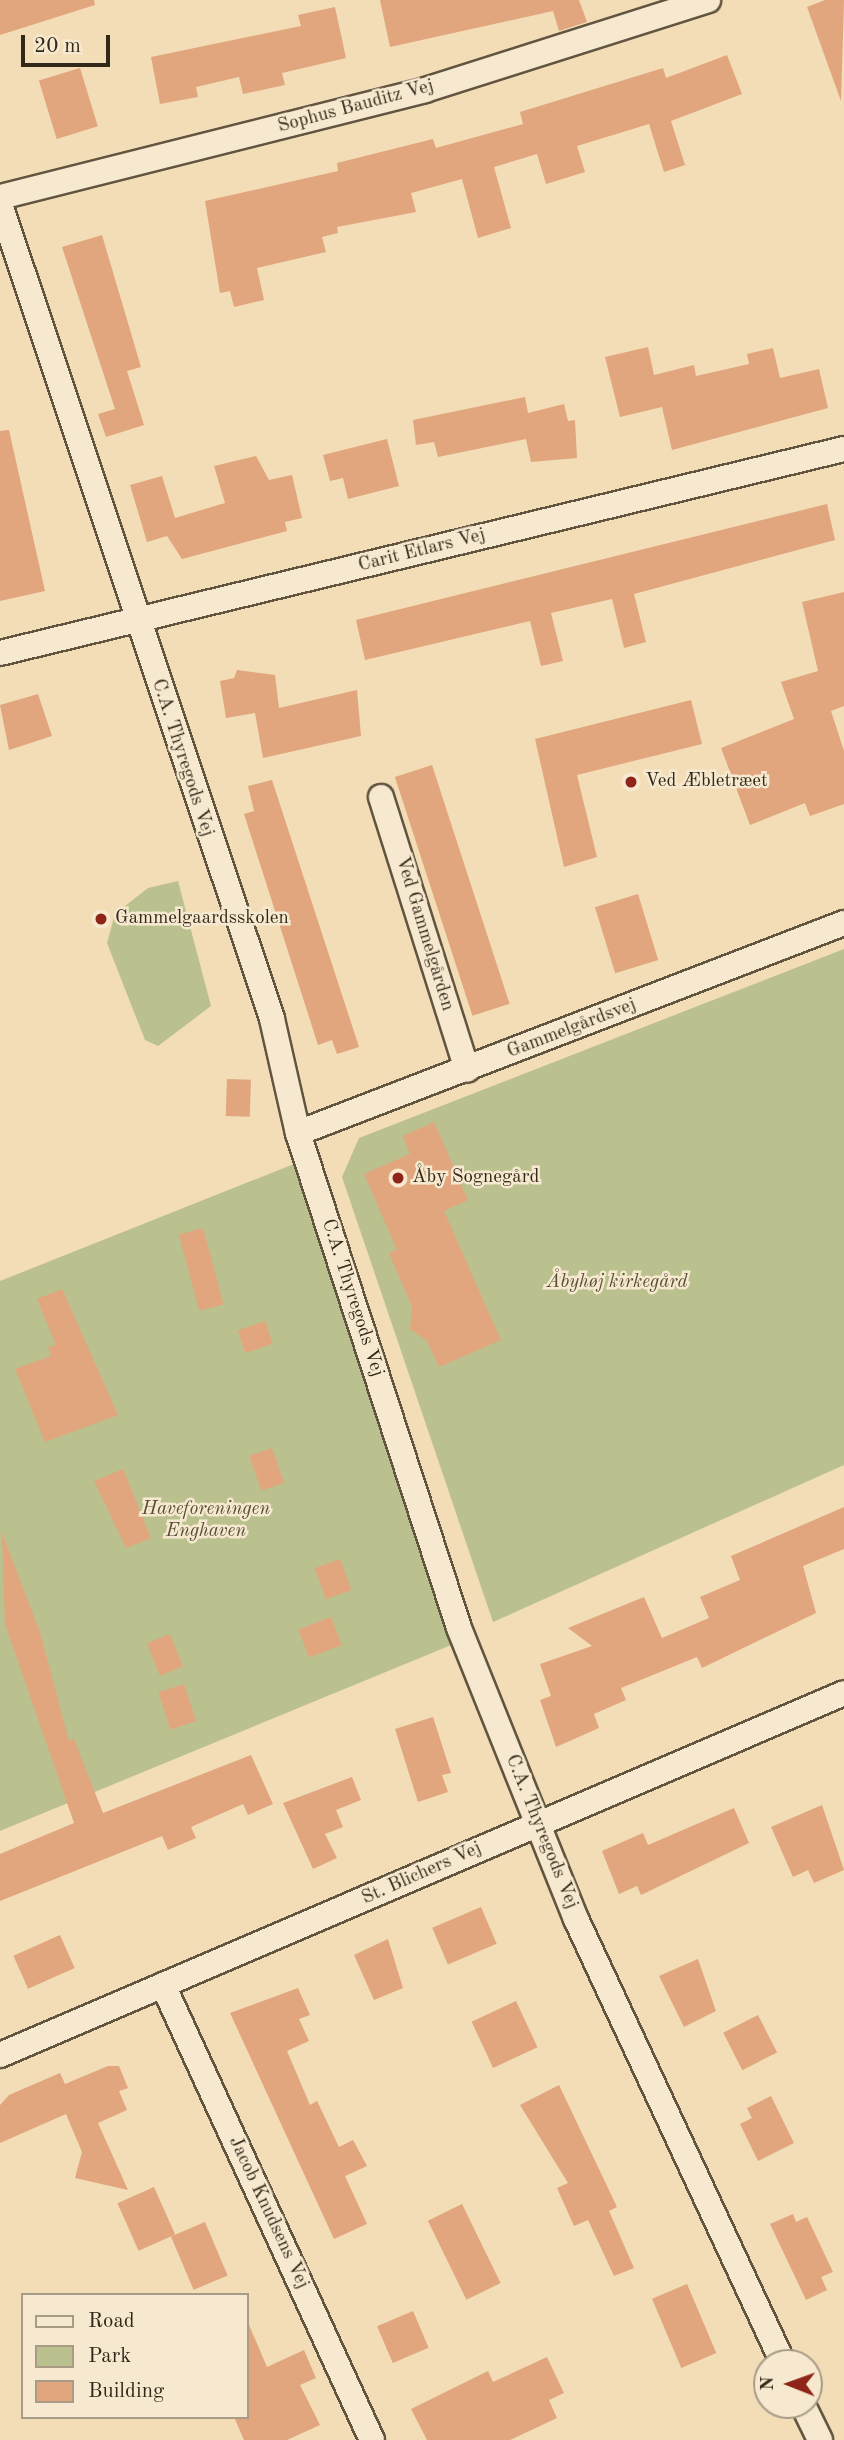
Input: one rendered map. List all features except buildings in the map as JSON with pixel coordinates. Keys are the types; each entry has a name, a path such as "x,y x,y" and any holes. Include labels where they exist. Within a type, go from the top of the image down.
{"street":[{"name":"Sophus Bauditz Vej","path":"0,197 425,90 708,0"},
{"name":"C.A. Thyregods Vej","path":"0,204 272,1019 298,1133 459,1628 535,1825 777,2349"},
{"name":"Carit Etlars Vej","path":"0,653 844,449"},
{"name":"Ved Gammelgården","path":"381,797 467,1070"},
{"name":"Gammelgårdsvej","path":"298,1133 844,923"},
{"name":"St. Blichers Vej","path":"0,2055 844,1693"},
{"name":"Jacob Knudsens Vej","path":"163,1985 372,2440"},
{"path":"810,2419 820,2440"}],"green space":[{"path":"178,881 211,1006 158,1046 145,1040 107,943 115,914 148,888"},
{"name":"Åbyhøj kirkegård","path":"844,949 844,1465 493,1622 342,1177 359,1138"},
{"name":"Haveforeningen Enghaven","path":"304,1160 461,1641 0,1831 0,1281"}],"place":[{"name":"Ved Æbletræet","path":"631,782"},
{"name":"Gammelgaardsskolen","path":"101,919"},
{"name":"Åby Sognegård","path":"398,1178"}]}
